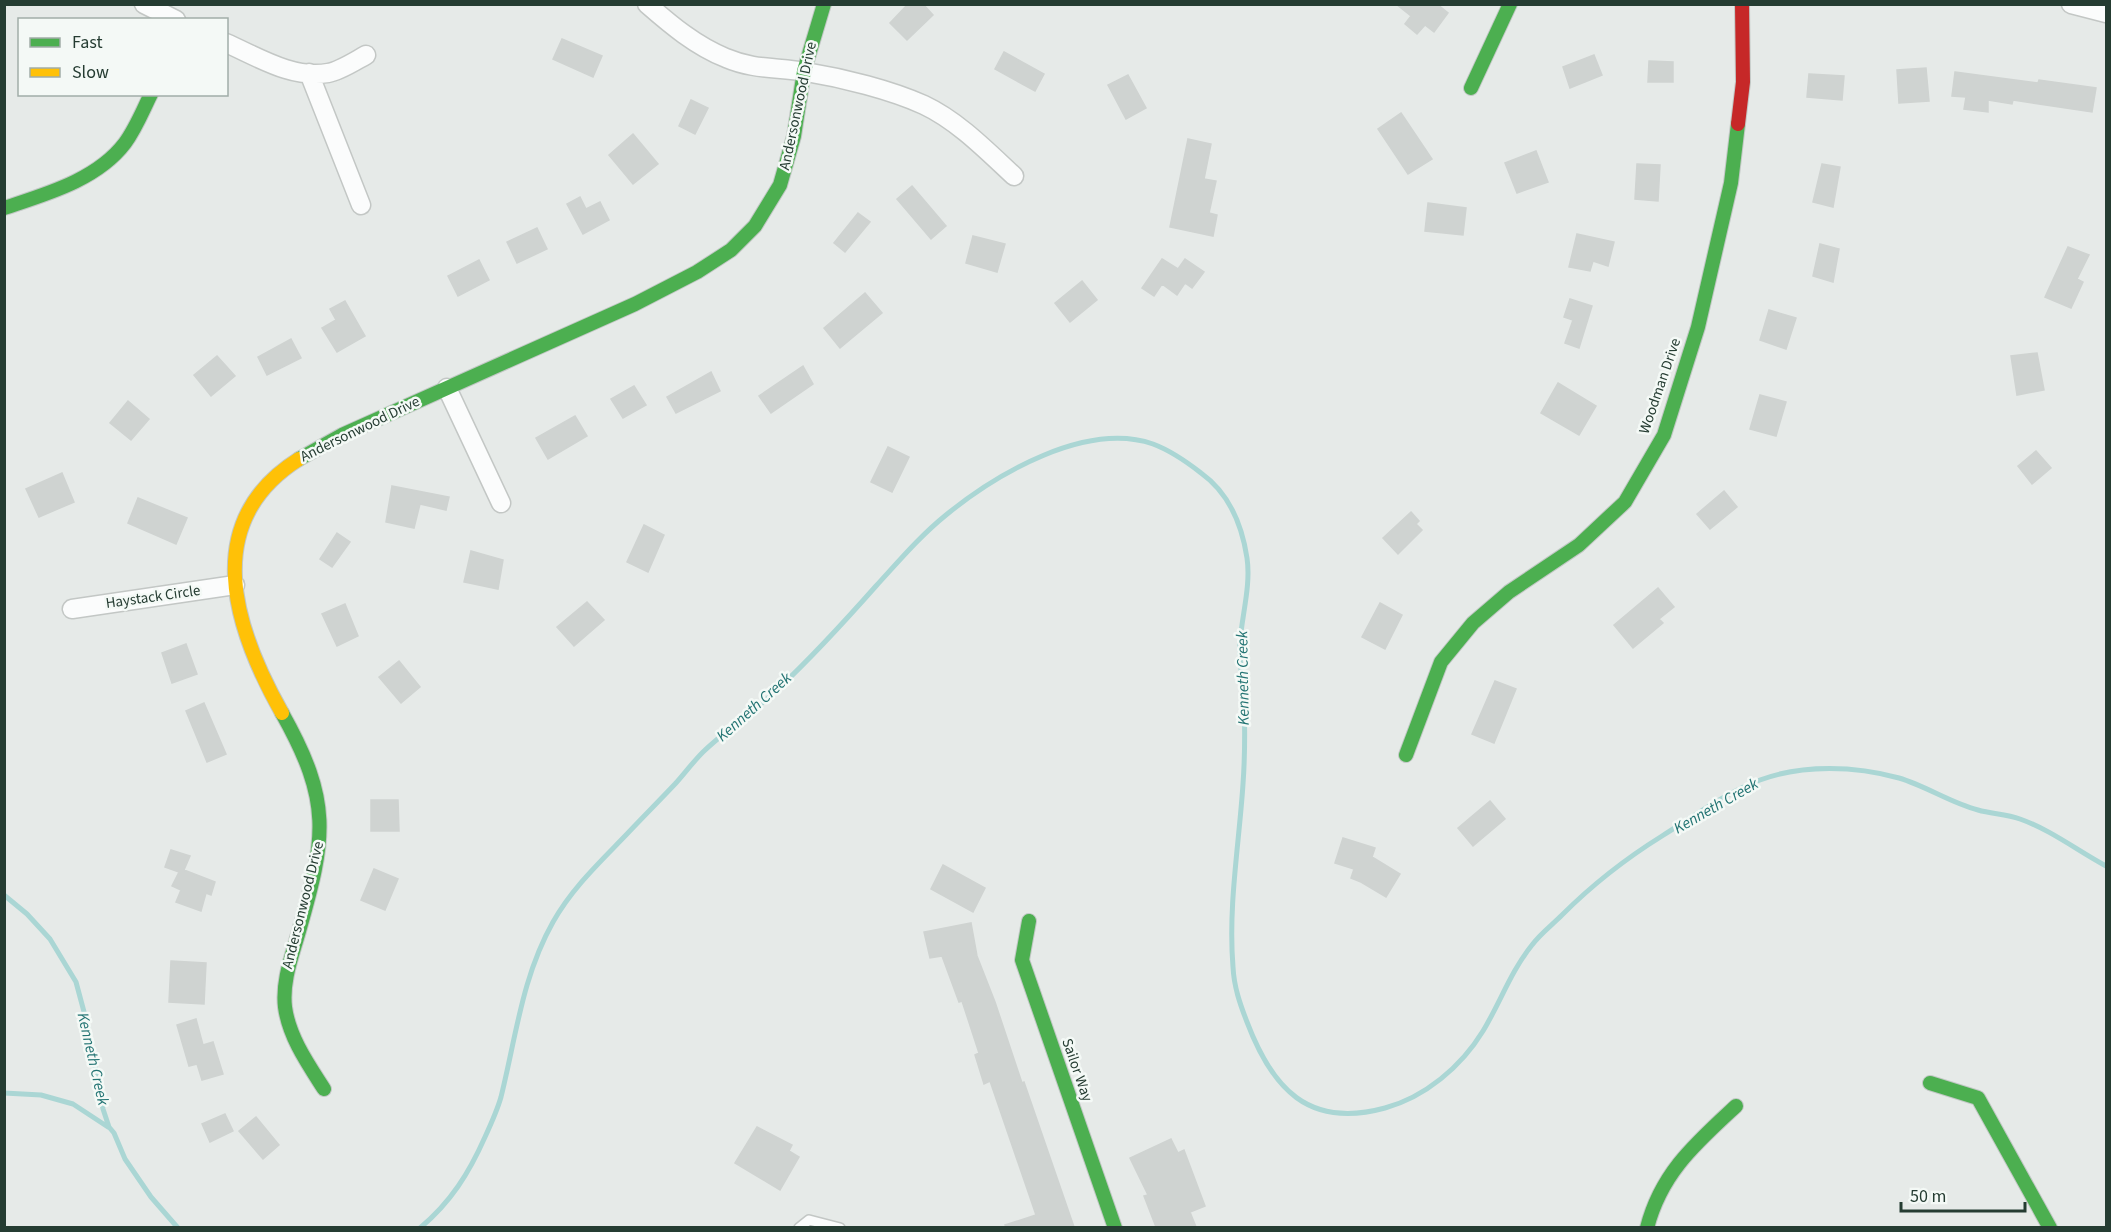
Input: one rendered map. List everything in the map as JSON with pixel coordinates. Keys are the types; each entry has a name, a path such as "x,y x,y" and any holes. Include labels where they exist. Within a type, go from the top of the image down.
{"street":[{"path":"144,4 172,18"},
{"path":"646,4 693,40 726,58 763,69 804,71 856,82 925,106 970,135 1014,176"},
{"name":"Andersonwood Drive","path":"324,1089 302,1055 288,1022 284,999 285,977 314,873 320,837 319,801 306,756 249,647 235,585 236,548 248,509 269,482 303,455 342,435 635,304 697,272 731,250 755,226 780,185 794,136 804,71 824,4"},
{"path":"1471,88 1510,4"},
{"name":"Woodman Drive","path":"1406,755 1441,662 1473,623 1509,592 1579,545 1625,502 1664,435 1698,327 1731,183 1743,82 1742,4"},
{"path":"2071,4 2106,13"},
{"path":"228,44 287,70 309,73 330,73 366,55"},
{"path":"309,73 361,204"},
{"path":"4,208 71,183 98,169 123,146 151,96"},
{"path":"447,388 501,503"},
{"name":"Haystack Circle","path":"72,609 235,585"},
{"name":"Sailor Way","path":"1029,921 1022,960 1114,1227"},
{"path":"1930,1083 1978,1098 2050,1227"},
{"path":"1647,1227 1662,1186 1690,1148 1736,1106"}],"lane":[{"path":"799,1227 809,1220 840,1227"}],"building":[{"path":"908,4 923,4 933,15 907,40 890,23"},
{"path":"1396,4 1437,4 1448,13 1434,32 1425,25 1417,34 1405,24 1411,16"},
{"path":"562,39 602,56 593,77 553,59"},
{"path":"1004,52 1044,74 1035,91 995,69"},
{"path":"1594,55 1602,75 1570,88 1563,67"},
{"path":"1649,61 1673,62 1673,82 1648,82"},
{"path":"1926,68 1929,101 1899,103 1897,70"},
{"path":"1955,72 2096,88 2092,112 2013,100 2012,104 1988,100 1988,112 1964,109 1966,97 1952,96"},
{"path":"1809,74 1844,76 1842,100 1807,97"},
{"path":"1128,75 1146,108 1126,119 1108,85"},
{"path":"691,100 708,108 695,134 679,126"},
{"path":"1401,113 1432,159 1408,174 1378,129"},
{"path":"633,134 658,164 633,184 609,155"},
{"path":"1188,139 1211,144 1204,179 1216,181 1209,213 1217,215 1213,236 1170,227"},
{"path":"1536,151 1548,182 1517,193 1505,163"},
{"path":"1637,164 1660,165 1658,201 1635,199"},
{"path":"1822,164 1840,167 1833,207 1813,202"},
{"path":"912,186 946,226 931,239 897,199"},
{"path":"580,197 586,209 600,202 609,220 583,234 567,204"},
{"path":"1428,203 1466,208 1463,235 1425,231"},
{"path":"858,213 870,222 845,252 834,243"},
{"path":"537,228 547,249 517,263 507,242"},
{"path":"1577,234 1614,242 1608,266 1593,261 1590,271 1569,267"},
{"path":"973,236 1005,244 997,272 966,263"},
{"path":"1820,244 1839,249 1833,282 1813,276"},
{"path":"2068,247 2089,255 2077,279 2083,282 2071,308 2045,297"},
{"path":"1162,259 1178,269 1185,259 1204,272 1192,288 1185,283 1177,295 1162,284 1154,296 1142,288"},
{"path":"479,260 489,280 458,296 448,276"},
{"path":"1082,281 1097,300 1070,322 1055,303"},
{"path":"865,293 882,313 840,348 824,328"},
{"path":"1570,299 1592,306 1579,348 1565,343 1573,320 1564,317"},
{"path":"345,301 365,336 337,352 322,328 336,320 330,309"},
{"path":"1769,310 1796,318 1786,349 1760,340"},
{"path":"291,339 301,358 267,375 258,357"},
{"path":"2037,353 2044,390 2017,395 2011,356"},
{"path":"217,356 235,376 211,396 194,375"},
{"path":"803,366 813,384 771,413 759,396"},
{"path":"711,372 720,391 676,413 667,397"},
{"path":"1558,383 1596,406 1579,435 1541,413"},
{"path":"634,386 646,405 623,418 611,399"},
{"path":"1760,395 1786,402 1776,436 1750,429"},
{"path":"128,401 149,419 131,440 110,423"},
{"path":"575,416 587,436 548,459 536,438"},
{"path":"888,447 909,457 892,492 871,482"},
{"path":"2036,451 2051,468 2032,484 2018,466"},
{"path":"62,473 74,502 39,517 26,489"},
{"path":"392,486 449,497 446,510 420,504 414,528 386,522"},
{"path":"1724,491 1737,507 1710,529 1697,514"},
{"path":"138,498 187,518 176,544 128,523"},
{"path":"1411,512 1419,521 1416,524 1422,530 1398,554 1383,538"},
{"path":"644,525 664,535 648,572 627,562"},
{"path":"337,533 350,542 332,567 320,559"},
{"path":"471,551 503,560 498,589 464,582"},
{"path":"1658,588 1674,607 1659,619 1663,623 1633,648 1614,625"},
{"path":"587,602 604,620 574,646 557,627"},
{"path":"1380,603 1402,615 1385,649 1362,637"},
{"path":"345,604 358,636 337,646 322,614"},
{"path":"186,644 197,674 172,683 162,653"},
{"path":"399,661 420,687 401,703 379,677"},
{"path":"1495,681 1516,689 1494,743 1472,734"},
{"path":"204,703 226,754 207,762 186,711"},
{"path":"371,800 398,800 399,831 371,831"},
{"path":"1490,801 1505,819 1473,846 1458,828"},
{"path":"1343,838 1375,848 1372,857 1400,874 1386,897 1351,878 1354,869 1335,863"},
{"path":"171,850 190,856 184,870 215,882 211,895 206,893 201,911 176,902 181,890 172,886 179,872 165,867"},
{"path":"943,865 985,888 973,912 931,889"},
{"path":"374,869 398,879 385,910 361,900"},
{"path":"971,923 977,956 1074,1227 1006,1227 1005,1225 1036,1215 990,1081 984,1084 975,1055 979,1053 962,1001 959,1002 942,956 930,958 924,932"},
{"path":"171,961 206,963 204,1004 169,1002"},
{"path":"196,1019 203,1045 213,1042 223,1074 202,1080 197,1064 189,1066 177,1025"},
{"path":"225,1114 233,1131 210,1142 202,1124"},
{"path":"256,1117 279,1145 263,1159 239,1131"},
{"path":"757,1127 792,1145 789,1151 799,1157 780,1190 735,1163"},
{"path":"1171,1139 1178,1153 1184,1150 1205,1206 1190,1212 1196,1227 1156,1227 1144,1196 1148,1195 1130,1158"}],"waterway":[{"name":"Kenneth Creek","path":"420,1228 441,1208 458,1186 485,1137 501,1097 521,1008 542,943 561,910 596,865 703,752 792,676 936,523 990,483 1016,468 1043,455 1071,446 1099,440 1127,439 1153,444 1172,453 1211,481 1227,500 1238,522 1247,558 1248,579 1240,642 1244,699 1244,773 1233,898 1234,974 1244,1015 1268,1066 1281,1084 1296,1098 1314,1107 1334,1113 1358,1113 1385,1108 1414,1096 1441,1079 1464,1057 1483,1031 1518,965 1542,933 1585,893 1635,854 1710,806 1760,780 1794,771 1829,768 1865,771 1899,778 1968,807 2015,817 2053,835 2106,866"},
{"name":"Kenneth Creek","path":"4,895 27,914 50,939 76,982 87,1023 103,1109 109,1127 125,1159 151,1197 178,1228"},
{"path":"4,1093 41,1095 73,1104 108,1127"}],"traffic: fast":[{"path":"299,459 342,435 635,304 697,272 731,250 755,226 780,185 794,136 804,71 824,4"},
{"path":"1471,88 1510,4"},
{"path":"4,208 70,184 100,167 125,143 150,96"},
{"path":"1406,755 1441,662 1473,623 1509,592 1579,545 1625,502 1664,435 1698,327 1731,183 1738,124"},
{"path":"282,713 310,771 319,820 319,844 315,870 288,969 285,1007 295,1040 324,1089"},
{"path":"1029,921 1022,960 1115,1228"},
{"path":"1930,1083 1978,1098 2050,1228"},
{"path":"1647,1228 1653,1208 1671,1175 1694,1146 1736,1106"}],"traffic: slow":[{"path":"282,713 250,646 240,612 235,578 237,545 247,513 268,485 299,459"}],"traffic: jam":[{"path":"1738,124 1743,82 1742,4"}]}
